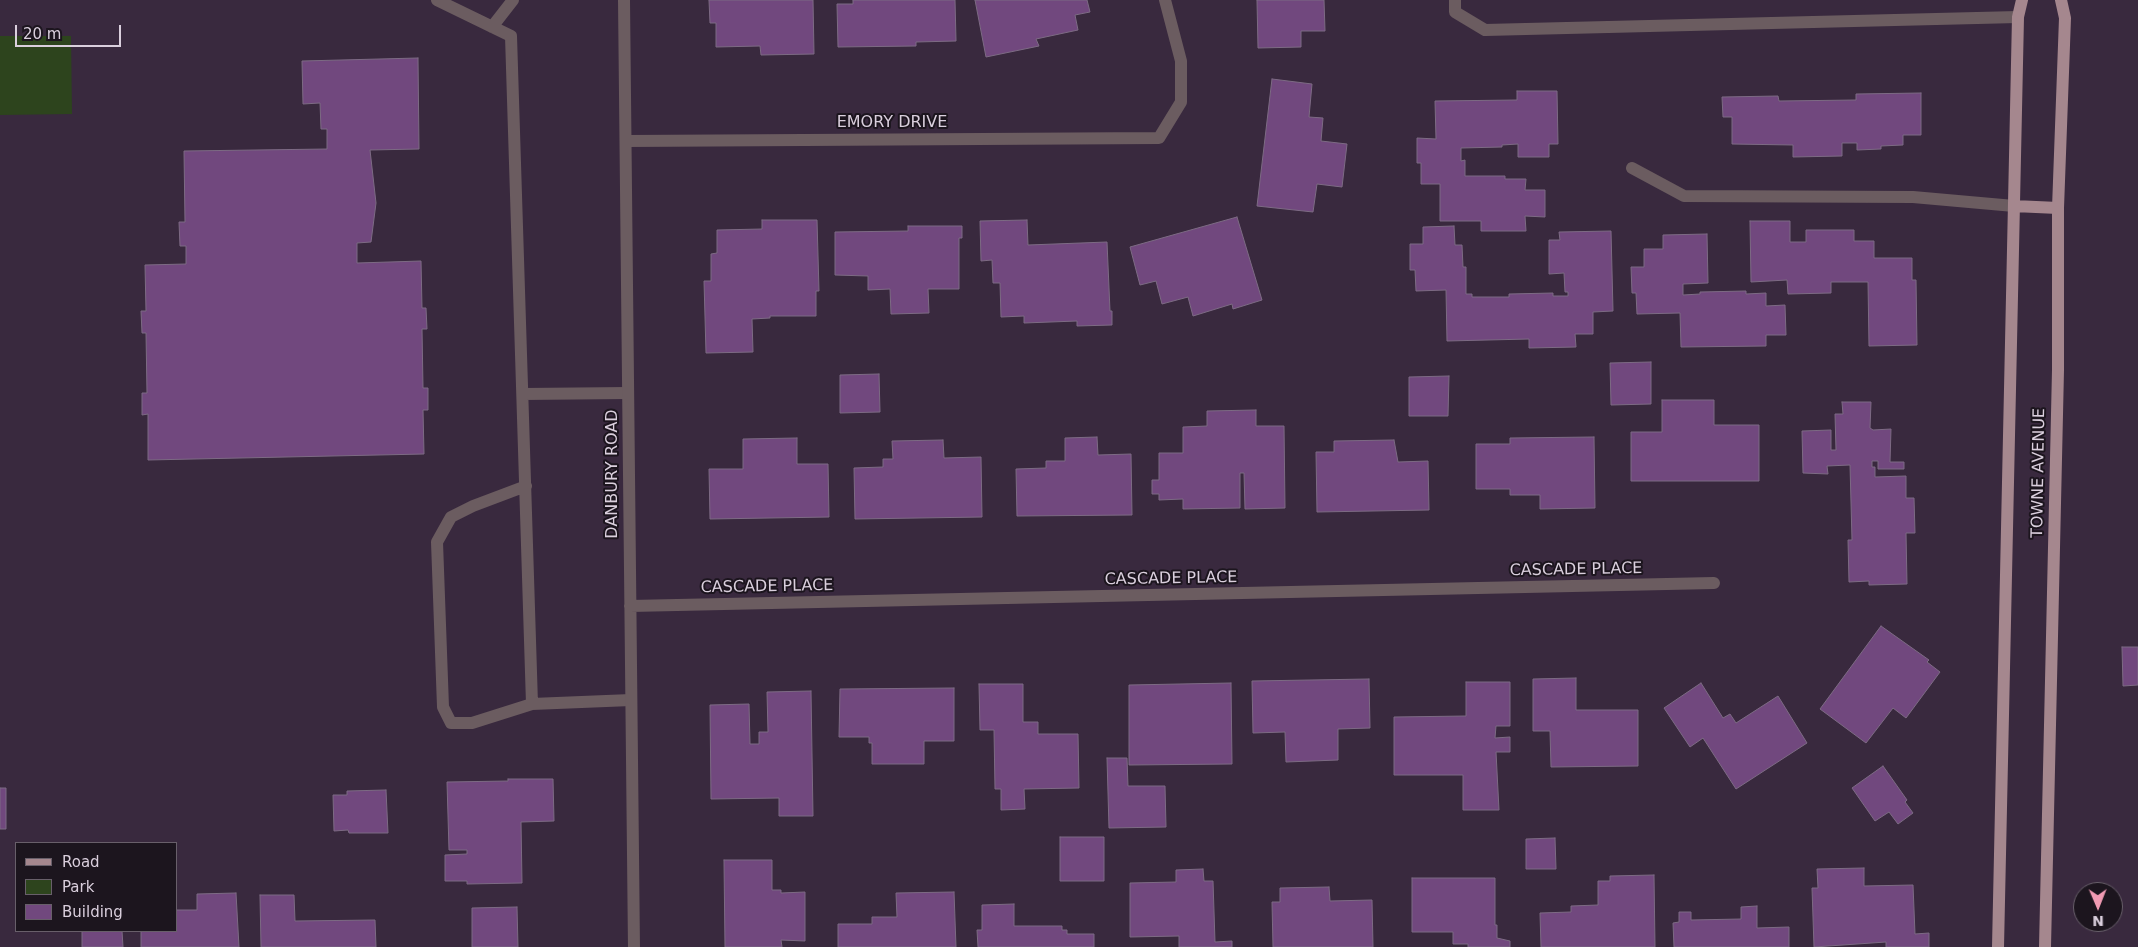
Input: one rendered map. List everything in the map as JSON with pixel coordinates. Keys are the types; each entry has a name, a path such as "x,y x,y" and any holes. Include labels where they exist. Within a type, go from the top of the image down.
{"main road":[{"name":"TOWNE AVENUE","path":"1998,947 2018,17 2022,0"},
{"name":"TOWNE AVENUE","path":"2045,947 2058,370 2058,208 2065,18 2061,0"},
{"path":"2014,206 2058,208"}],"street":[{"path":"437,0 510,36 532,704"},
{"path":"492,27 513,0"},
{"name":"DANBURY ROAD","path":"624,0 634,947"},
{"name":"EMORY DRIVE","path":"626,141 1159,138 1181,102 1181,62 1165,0"},
{"path":"1455,0 1455,12 1486,30 2018,17"},
{"path":"1632,168 1684,196 1913,197 2014,206"},
{"path":"523,394 628,393"},
{"path":"526,486 450,517 437,542 443,707 451,724 472,723 532,704 631,700"},
{"name":"CASCADE PLACE","path":"630,606 1714,583"}],"green space":[{"path":"0,36 71,36 72,114 0,115"}],"building":[{"path":"709,0 813,0 814,54 761,55 760,46 716,47 716,23 710,23"},
{"path":"853,0 955,0 956,41 916,42 916,46 838,47 837,4 853,4"},
{"path":"975,0 1087,0 1090,12 1075,15 1078,30 1036,39 1039,46 986,57"},
{"path":"1257,0 1324,0 1325,31 1301,31 1301,47 1258,48"},
{"path":"418,58 419,149 370,150 376,203 371,242 357,243 357,263 421,261 422,308 426,308 427,329 422,329 423,388 428,388 428,410 423,410 424,454 148,460 148,414 142,415 142,393 147,393 146,333 142,333 141,311 146,311 145,265 186,264 186,246 180,246 179,222 185,222 184,151 327,149 327,129 321,129 320,103 303,104 302,61"},
{"path":"1272,79 1312,84 1309,117 1323,118 1321,141 1347,144 1342,187 1317,184 1313,212 1257,206"},
{"path":"1517,91 1557,91 1558,144 1549,144 1549,157 1518,157 1518,144 1502,145 1502,147 1461,148 1461,161 1465,160 1465,176 1505,176 1505,179 1526,179 1525,190 1545,190 1545,217 1525,216 1526,231 1481,231 1481,221 1440,221 1440,184 1421,184 1421,163 1417,163 1417,138 1436,139 1435,101 1517,100"},
{"path":"1921,93 1921,135 1903,135 1903,145 1881,146 1881,149 1857,150 1857,143 1842,143 1842,156 1793,157 1793,145 1732,144 1732,117 1723,117 1722,97 1778,96 1779,101 1856,100 1856,94"},
{"path":"1237,217 1262,300 1233,309 1232,304 1193,316 1188,297 1162,304 1156,281 1140,285 1130,247"},
{"path":"762,220 817,220 819,291 816,291 816,316 770,316 770,318 752,319 753,352 706,353 704,281 711,281 711,254 717,253 717,230 762,229"},
{"path":"1027,220 1028,245 1107,242 1112,325 1077,326 1077,321 1024,323 1024,316 1001,317 1000,283 993,283 992,260 981,261 980,221"},
{"path":"1750,221 1790,221 1790,242 1806,242 1806,230 1854,230 1854,241 1874,241 1874,258 1912,258 1912,280 1916,280 1917,345 1869,346 1868,282 1831,282 1831,293 1788,294 1787,280 1751,282"},
{"path":"908,226 962,226 962,238 959,238 959,289 928,289 929,313 891,314 890,289 868,290 868,276 835,275 835,232 908,231"},
{"path":"1454,226 1455,245 1462,245 1463,267 1466,267 1466,294 1472,294 1472,297 1509,297 1509,294 1553,293 1553,296 1568,296 1568,292 1565,292 1564,273 1549,274 1549,240 1560,240 1559,232 1611,231 1613,311 1593,312 1593,334 1575,334 1576,347 1529,348 1529,339 1447,341 1446,290 1416,291 1415,270 1410,270 1410,244 1423,244 1423,227"},
{"path":"1707,234 1708,283 1683,284 1683,295 1700,294 1700,292 1746,291 1746,294 1766,293 1766,306 1785,305 1786,335 1766,335 1766,346 1681,347 1680,313 1637,314 1636,293 1632,293 1631,267 1644,267 1644,249 1663,249 1663,235"},
{"path":"1651,362 1651,404 1611,405 1610,363"},
{"path":"879,374 880,412 840,413 840,375"},
{"path":"1449,376 1448,416 1409,416 1409,377"},
{"path":"1662,400 1714,400 1714,425 1759,425 1759,481 1631,481 1631,432 1662,432"},
{"path":"1842,402 1871,402 1870,428 1873,430 1891,429 1890,462 1904,462 1904,469 1878,469 1878,461 1872,461 1872,467 1875,467 1875,477 1906,476 1906,498 1914,498 1915,533 1906,533 1907,584 1869,585 1869,581 1849,582 1848,540 1852,540 1850,465 1827,466 1828,474 1803,473 1802,431 1831,430 1831,450 1836,450 1835,414 1843,414"},
{"path":"1256,410 1256,426 1284,426 1285,508 1245,509 1244,473 1240,473 1240,508 1183,509 1183,499 1159,500 1159,494 1152,494 1152,480 1159,480 1159,453 1183,453 1183,427 1207,426 1207,411"},
{"path":"1097,437 1098,455 1131,454 1132,515 1017,516 1016,469 1046,468 1046,461 1065,461 1065,438"},
{"path":"1594,437 1595,508 1540,509 1540,495 1510,495 1510,489 1476,489 1476,444 1510,444 1510,438"},
{"path":"797,438 797,464 828,464 829,517 710,519 709,469 743,469 743,439"},
{"path":"943,440 944,458 981,457 982,517 855,519 854,468 883,467 883,459 893,459 892,441"},
{"path":"1394,440 1398,462 1428,461 1429,510 1317,512 1316,452 1334,452 1334,441"},
{"path":"1881,626 1929,660 1927,662 1940,672 1906,718 1893,708 1866,743 1820,709"},
{"path":"2122,647 2138,647 2138,685 2123,686"},
{"path":"1576,678 1576,710 1638,710 1638,766 1551,767 1550,731 1533,731 1533,679"},
{"path":"1369,679 1370,728 1338,729 1338,760 1286,762 1285,732 1253,733 1252,681"},
{"path":"1466,682 1510,682 1510,726 1496,726 1495,738 1510,737 1510,752 1496,752 1499,810 1463,810 1463,775 1394,775 1394,717 1466,716"},
{"path":"1231,683 1232,764 1129,765 1129,685"},
{"path":"1701,683 1723,718 1730,714 1736,723 1778,696 1807,743 1736,789 1703,738 1690,747 1664,708"},
{"path":"979,684 1023,684 1023,722 1038,722 1038,734 1078,734 1079,788 1024,789 1025,809 1001,810 1001,789 995,789 994,730 980,730"},
{"path":"954,688 954,741 924,741 924,764 872,764 872,743 869,743 869,737 839,737 840,689"},
{"path":"811,691 813,816 779,816 779,798 711,799 710,705 749,704 750,744 759,744 759,732 768,732 767,692"},
{"path":"1107,758 1127,758 1128,786 1165,786 1166,827 1109,828"},
{"path":"1883,766 1907,800 1905,802 1913,813 1898,824 1889,812 1875,821 1852,788"},
{"path":"508,779 553,779 554,821 521,822 522,883 467,884 467,881 445,881 445,855 467,854 467,850 449,850 447,782 508,781"},
{"path":"0,788 6,788 6,829 0,829"},
{"path":"386,790 388,833 349,833 348,830 334,831 333,795 347,795 347,791"},
{"path":"1060,837 1104,837 1104,881 1060,881"},
{"path":"1555,838 1556,869 1526,869 1526,839"},
{"path":"724,860 772,860 772,890 781,890 781,893 805,892 805,941 781,940 782,947 725,947"},
{"path":"1864,868 1864,886 1913,885 1915,934 1929,933 1929,947 1886,947 1886,942 1814,947 1812,888 1818,888 1817,869"},
{"path":"1203,869 1204,881 1213,881 1215,942 1232,941 1232,947 1179,947 1179,936 1130,937 1130,883 1176,882 1176,870"},
{"path":"1654,875 1655,947 1541,947 1540,913 1571,912 1571,906 1598,905 1598,881 1610,881 1610,876"},
{"path":"1412,878 1495,878 1495,925 1497,925 1497,938 1510,941 1510,947 1468,947 1468,944 1453,944 1453,932 1412,932"},
{"path":"1329,887 1330,901 1372,900 1373,947 1273,947 1272,902 1280,902 1280,888"},
{"path":"954,892 956,947 838,947 838,924 872,924 872,917 897,917 896,893"},
{"path":"236,893 239,947 141,947 141,932 178,932 178,910 197,910 197,894"},
{"path":"260,895 294,895 295,921 375,920 376,947 261,947"},
{"path":"1014,904 1014,926 1062,926 1062,930 1067,930 1067,934 1094,934 1094,947 978,947 977,930 982,930 982,905"},
{"path":"1757,906 1757,928 1789,927 1789,947 1674,947 1673,923 1679,922 1679,912 1691,912 1691,920 1741,919 1741,907"},
{"path":"517,907 518,947 472,947 472,908"},
{"path":"82,932 122,932 123,947 82,947"}]}
